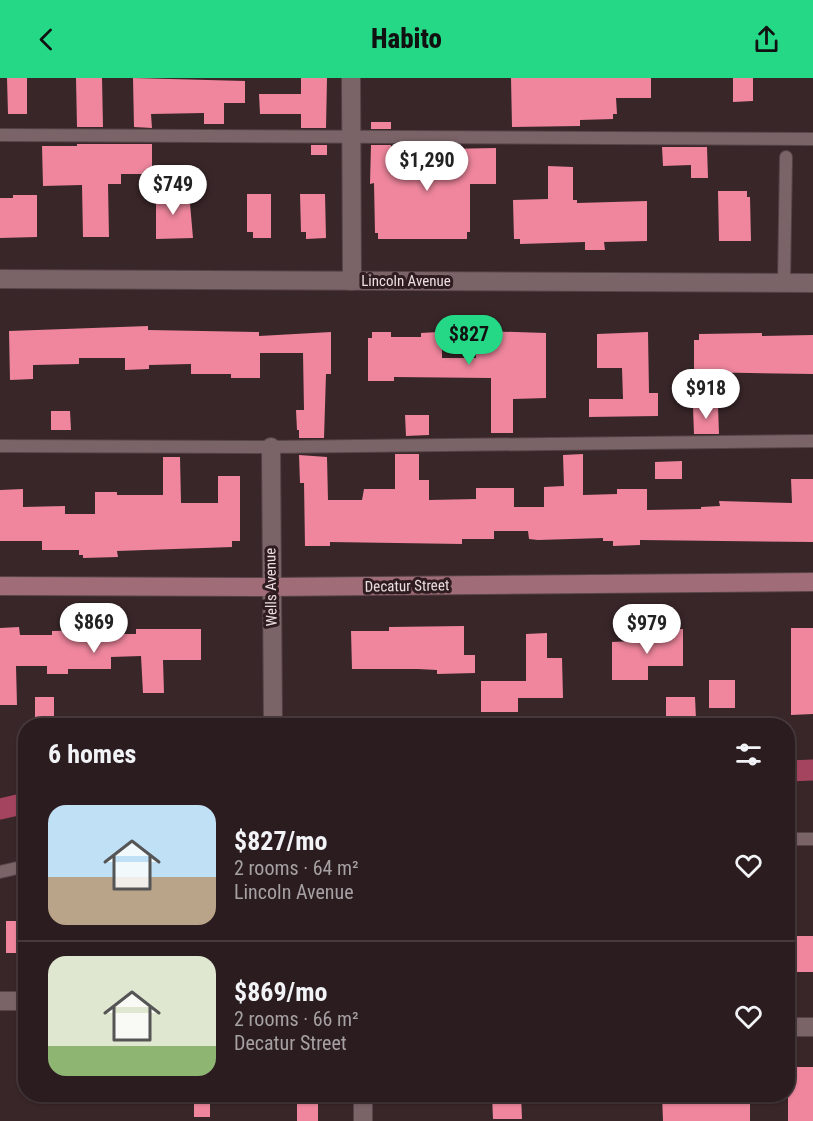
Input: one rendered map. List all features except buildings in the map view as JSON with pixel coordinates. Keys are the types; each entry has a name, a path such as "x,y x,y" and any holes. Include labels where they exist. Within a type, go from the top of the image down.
{"street":[{"path":"351,78 352,281"},
{"name":"Lincoln Avenue","path":"0,279 813,283"},
{"name":"Wells Avenue","path":"271,447 270,587 273,718"},
{"name":"Decatur Street","path":"0,586 270,587 813,582"},
{"path":"0,1001 18,1001"},
{"path":"795,1027 813,1027"},
{"path":"363,1102 363,1121"}],"lane":[{"path":"0,135 813,139"},
{"path":"784,283 786,157"},
{"path":"0,446 271,447 813,441"},
{"path":"795,839 813,839"},
{"path":"0,872 18,868"}],"waterway":[{"path":"795,771 813,770"},
{"path":"0,809 18,805"}]}
